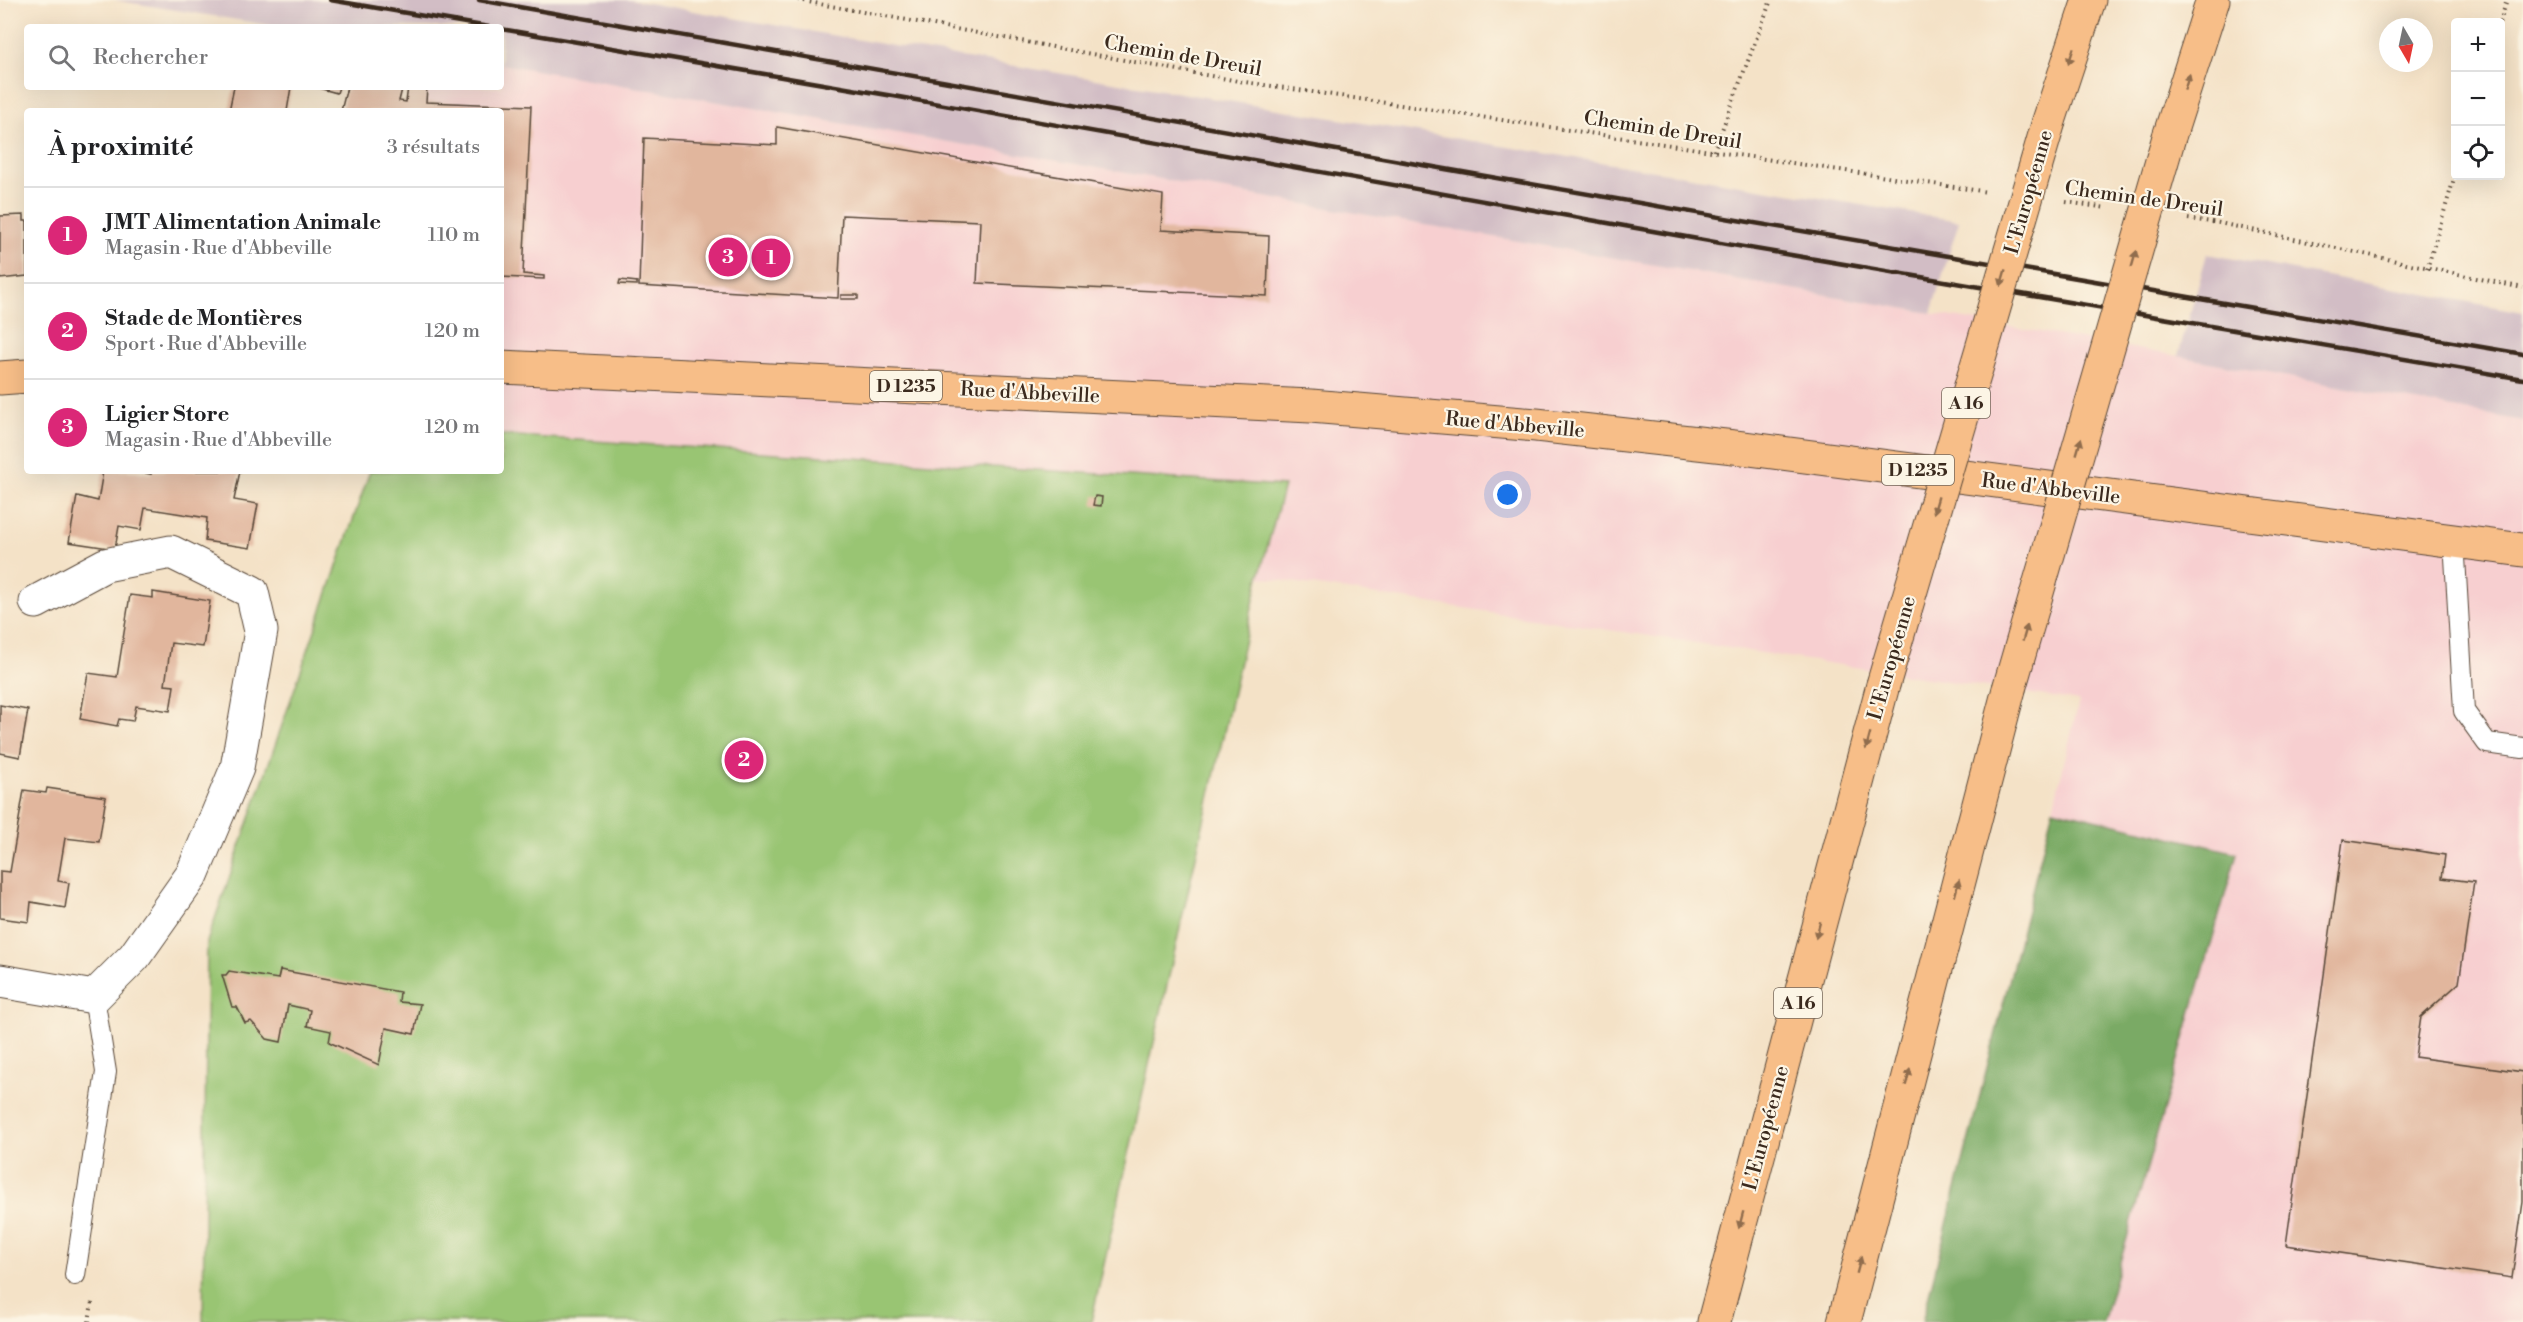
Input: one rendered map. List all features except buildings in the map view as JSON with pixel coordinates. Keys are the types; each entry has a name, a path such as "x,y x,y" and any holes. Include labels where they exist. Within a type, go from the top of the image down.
{"main road":[{"name":"L'Européenne","path":"1714,1322 1883,685 2049,121 2089,0"},
{"path":"1844,1322 2009,689 2169,137 2213,0"},
{"name":"Rue d'Abbeville","path":"504,367 1311,406 1536,425 1743,448 2523,550"},
{"path":"0,378 24,376"}],"street":[{"path":"0,981 94,996 134,957 192,875 237,768 261,632 252,592 171,552 105,565 36,602"}],"lane":[{"path":"2454,540 2464,711 2487,743 2523,748"},
{"path":"75,1275 106,1072 94,996"}],"path":[{"name":"Chemin de Dreuil","path":"798,0 1238,81 1996,193"},
{"path":"1714,151 1771,0"},
{"path":"2501,18 2507,0"},
{"path":"2427,268 2454,180"},
{"name":"Chemin de Dreuil","path":"2055,201 2113,209"},
{"name":"Chemin de Dreuil","path":"2184,218 2219,223 2523,288"}],"shaded area":[{"path":"114,0 630,0 894,46 1959,221 1931,313 504,65 504,24 262,24"},
{"path":"504,65 2178,356 2523,421 2523,1322 2103,1322 2236,853 2053,809 2079,701 1259,577 1283,486 504,435 504,108 411,108 416,90 504,90"},
{"path":"2207,254 2523,312 2523,421 2178,356"}],"green space":[{"path":"504,435 1284,486 1259,577 1091,1322 203,1322 207,942 369,474 504,474"},
{"path":"2053,809 2237,853 2103,1322 1922,1322"}],"railway":[{"path":"330,0 471,24"},
{"path":"479,0 1731,219 2523,354"},
{"path":"504,30 899,97 1726,244 2523,379"}],"place":[{"name":"Ligier Store","path":"728,257"},
{"name":"JMT Alimentation Animale","path":"771,258"},
{"name":"Stade de Montières","path":"744,760"}]}
